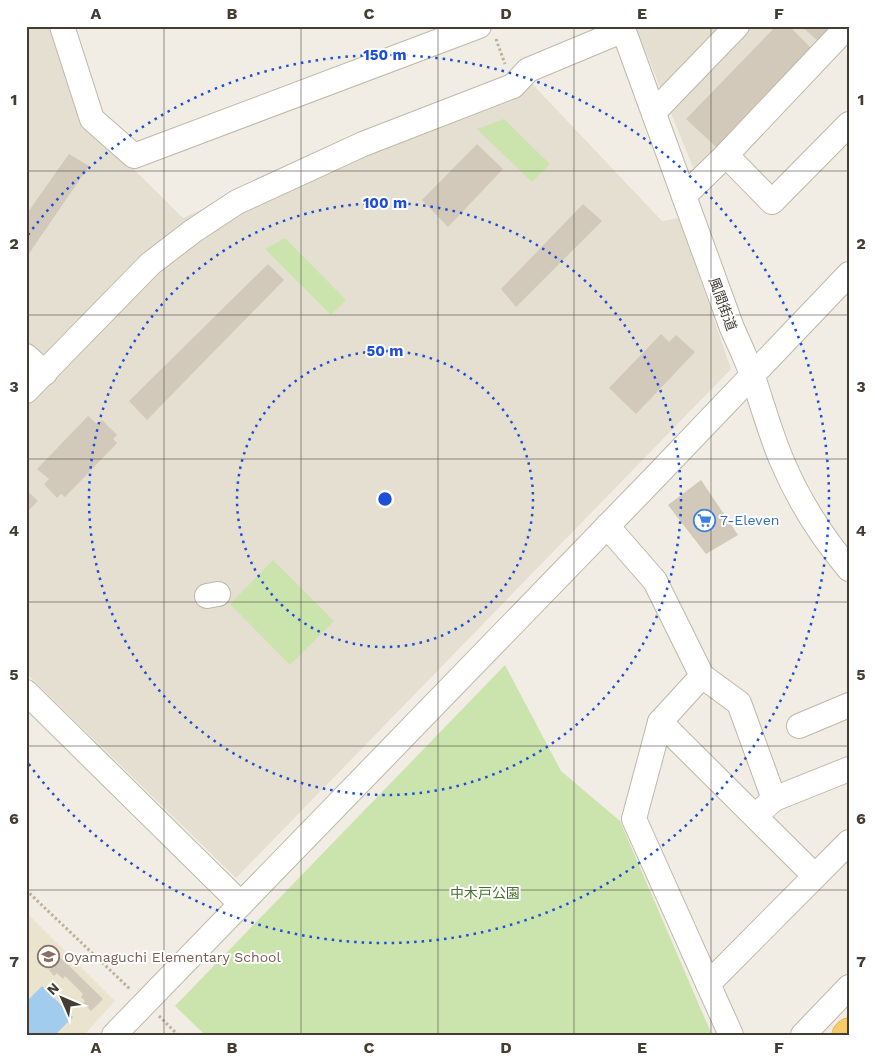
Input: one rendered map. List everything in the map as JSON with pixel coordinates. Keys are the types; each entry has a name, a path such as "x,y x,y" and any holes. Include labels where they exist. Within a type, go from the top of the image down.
{"street":[{"path":"62,26 92,119 134,156 487,30"},
{"path":"654,112 737,26"},
{"path":"684,196 726,155 848,26"},
{"path":"26,391 150,264 193,231 237,202 363,144 513,86 528,70 623,28"},
{"name":"風間街道","path":"623,28 732,328 752,374 782,462 832,549 849,569"},
{"path":"726,155 772,202 849,124"},
{"path":"114,1035 849,274"},
{"path":"26,356 45,373"},
{"path":"607,526 655,581 702,676 739,703 774,799"},
{"path":"702,676 660,722 634,819 731,1035"},
{"path":"26,692 240,904"},
{"path":"799,726 849,705"},
{"path":"660,722 815,876"},
{"path":"754,816 774,799 849,769"},
{"path":"708,984 849,842"},
{"path":"803,1035 849,987"}],"path":[{"path":"487,30 513,86"},
{"path":"26,890 144,1003"}],"shaded area":[{"path":"26,26 50,26 83,119 183,218 519,70 662,221 679,218 731,369 236,878 26,673"},
{"path":"635,26 843,26 695,172"},
{"name":"Oyamaguchi Elementary School","path":"26,912 115,1001 84,1035 26,1035"}],"green space":[{"path":"504,119 550,164 532,182 477,129"},
{"path":"285,238 346,300 331,315 265,249"},
{"path":"273,560 334,621 290,665 230,604"},
{"name":"中木戸公園","path":"505,665 561,771 620,821 712,1035 205,1035 175,1006"}],"water":[{"path":"42,986 73,1017 55,1035 26,1035 26,1002"}],"building":[{"path":"776,26 789,26 811,48 716,147 686,119"},
{"path":"801,26 832,26 818,41"},
{"path":"477,144 503,169 448,227 422,200"},
{"path":"69,154 89,166 26,258 26,215"},
{"path":"583,204 602,221 516,307 501,289"},
{"path":"268,264 284,280 147,420 129,401"},
{"path":"661,334 669,342 676,335 695,352 636,414 609,388"},
{"path":"88,416 97,424 102,420 117,435 113,439 117,443 65,497 61,494 57,498 44,484 49,479 37,469"},
{"name":"7-Eleven","path":"701,480 738,535 706,554 668,505"},
{"path":"26,490 38,501 26,513"},
{"path":"61,958 103,999 91,1011 83,1003 85,1001 81,997 83,994 65,976 63,979 57,973 54,976 49,970"}],"place":[{"name":"7-Eleven","path":"704,520"},
{"name":"Oyamaguchi Elementary School","path":"48,957"}]}
